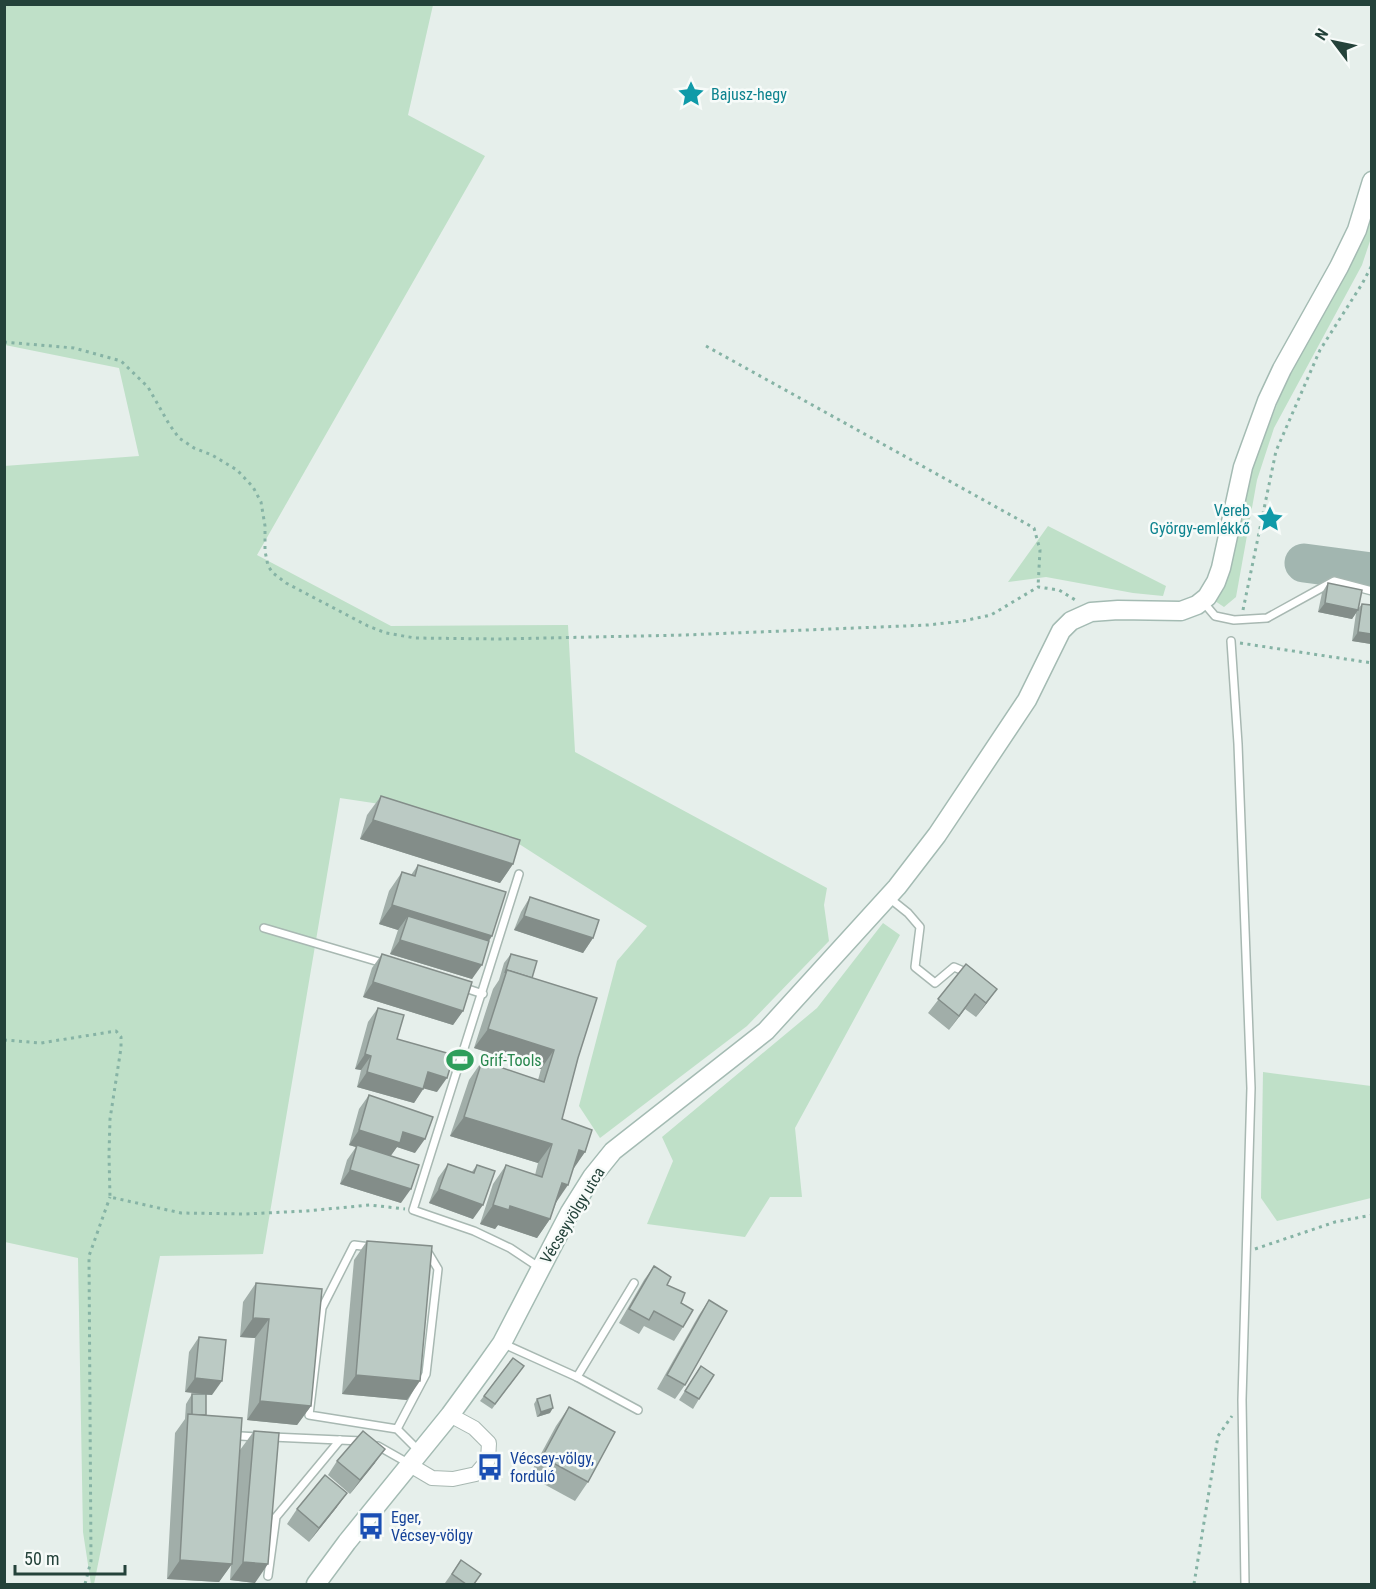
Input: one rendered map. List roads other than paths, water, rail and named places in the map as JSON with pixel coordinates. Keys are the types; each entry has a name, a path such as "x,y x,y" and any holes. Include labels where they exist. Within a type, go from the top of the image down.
{"main road":[{"path":"1202,601 1216,582 1243,467 1267,401 1357,230 1371,181"},
{"name":"Vécseyvölgy utca","path":"316,1584 347,1542 450,1415 502,1342 540,1268 592,1177 614,1152 766,1031 888,897 918,862 1027,700 1061,631 1071,621 1091,612 1181,611 1202,601"}],"street":[{"path":"415,1458 432,1478 453,1479 476,1473 488,1460 489,1443 474,1428 450,1415"}],"lane":[{"path":"1202,601 1215,616 1239,620 1267,618 1334,582 1371,591"},
{"path":"1232,641 1251,1088 1242,1400 1245,1584"},
{"path":"519,874 413,1210 474,1231 510,1248 540,1268"},
{"path":"888,897 908,913 920,927 915,967 935,983 954,967 974,976"},
{"path":"264,928 395,967"},
{"path":"450,984 483,994"},
{"path":"376,1248 354,1245 322,1308 309,1415 397,1429 415,1458"},
{"path":"397,1429 426,1374 438,1269 429,1254 418,1253"},
{"path":"577,1377 634,1283"},
{"path":"502,1342 577,1377 638,1410"},
{"path":"241,1436 369,1441 415,1458"},
{"path":"268,1576 276,1517 340,1440"}],"place":[{"name":"Bajusz-hegy","path":"691,94"},
{"name":"Vereb György-emlékkő","path":"1270,519"},
{"name":"Grif-Tools","path":"460,1060"},
{"name":"Vécsey-völgy, forduló","path":"490,1467"},
{"name":"Eger, Vécsey-völgy","path":"371,1526"}]}
